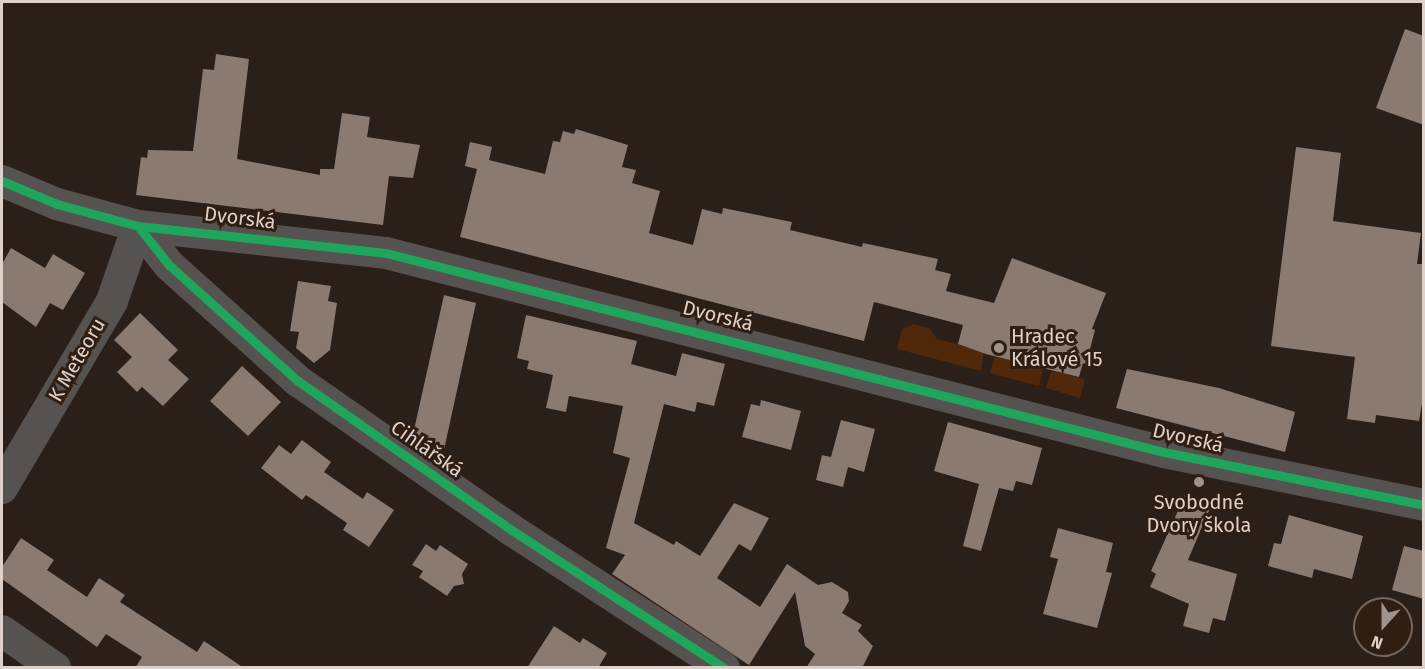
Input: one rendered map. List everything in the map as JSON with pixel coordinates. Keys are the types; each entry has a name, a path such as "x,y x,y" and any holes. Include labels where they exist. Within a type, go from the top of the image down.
{"street":[{"name":"Dvorská","path":"2,181 57,204 138,226 386,252 1164,452 1424,505"},
{"name":"K Meteoru","path":"2,488 112,301 138,226"},
{"name":"Cihlářská","path":"138,226 169,265 298,381 510,529 724,668"},
{"path":"2,632 55,668"}],"shaded area":[{"path":"914,324 929,328 937,339 984,351 981,371 897,349 902,329"},
{"path":"994,356 1043,368 1039,386 990,373"},
{"path":"1051,371 1085,379 1080,398 1046,388"}],"building":[{"path":"1405,29 1424,36 1424,125 1376,108"},
{"path":"216,54 249,59 237,159 320,175 320,169 334,169 342,113 370,117 367,137 420,145 413,178 389,176 383,225 136,195 141,157 147,158 148,150 193,151 203,69 214,70"},
{"path":"576,129 628,145 622,167 636,170 632,183 660,191 649,233 693,245 702,209 722,214 723,208 792,222 790,230 862,247 863,243 938,259 935,270 951,274 946,291 994,303 1012,258 1106,293 1092,329 1095,330 1086,364 1083,363 1079,377 986,354 958,344 963,325 874,302 864,341 460,237 477,169 465,166 470,142 492,147 489,160 545,174 553,141 560,142 563,131 574,134"},
{"path":"1296,147 1341,153 1333,221 1421,233 1417,264 1424,264 1424,391 1419,421 1376,415 1375,423 1347,419 1355,357 1271,346"},
{"path":"11,248 45,268 53,254 85,273 63,310 50,303 36,327 2,302 2,264"},
{"path":"298,281 331,286 328,301 337,303 330,350 314,363 296,348 299,332 290,331"},
{"path":"444,295 476,303 442,459 412,439"},
{"path":"140,313 178,350 168,360 189,379 163,406 142,387 137,392 117,372 132,357 114,340"},
{"path":"526,315 637,341 631,364 676,376 682,353 725,364 714,406 697,402 695,412 664,404 634,523 674,545 676,541 700,556 734,503 769,518 751,551 739,544 717,578 760,607 787,564 818,585 832,582 848,592 849,601 842,613 862,625 858,631 873,646 862,668 806,668 815,654 805,646 795,592 749,665 612,574 625,555 606,548 630,458 613,453 623,406 569,396 566,412 546,408 553,375 527,369 529,361 517,358"},
{"path":"242,366 281,402 248,436 210,401"},
{"path":"1127,369 1219,388 1295,412 1285,452 1116,408"},
{"path":"761,400 801,411 791,450 742,437 751,404 760,406"},
{"path":"841,420 875,429 864,472 848,467 843,487 816,480 822,455 831,457"},
{"path":"948,422 1042,448 1032,485 1016,481 1013,491 999,488 981,551 963,546 979,484 934,471"},
{"path":"302,440 331,462 324,472 363,499 367,492 394,510 369,547 343,530 347,523 306,495 302,500 261,468 279,445 291,454"},
{"path":"1185,495 1211,506 1188,560 1237,574 1225,621 1213,618 1209,633 1183,626 1189,604 1150,587 1156,574 1151,571"},
{"path":"1289,515 1363,536 1352,579 1314,569 1312,578 1268,566 1274,543 1281,544"},
{"path":"1058,528 1113,543 1106,572 1112,573 1097,628 1043,614 1058,559 1050,557"},
{"path":"21,538 54,560 47,570 87,597 99,578 125,595 120,602 197,652 204,641 244,668 135,668 142,657 106,634 97,647 2,579 2,567"},
{"path":"426,544 436,551 440,545 468,564 462,574 464,584 454,586 447,596 419,577 423,571 412,565"},
{"path":"1404,546 1424,551 1424,599 1392,590"},
{"path":"554,626 580,643 583,638 607,653 598,668 527,668"}],"cycle path":[{"path":"2,181 57,204 138,226 386,253 1164,452 1424,505"},
{"path":"138,226 169,265 298,381 510,529 724,668"}],"place":[{"name":"Hradec Králové 15","path":"999,348"},
{"name":"Svobodné Dvory škola","path":"1199,482"}]}
